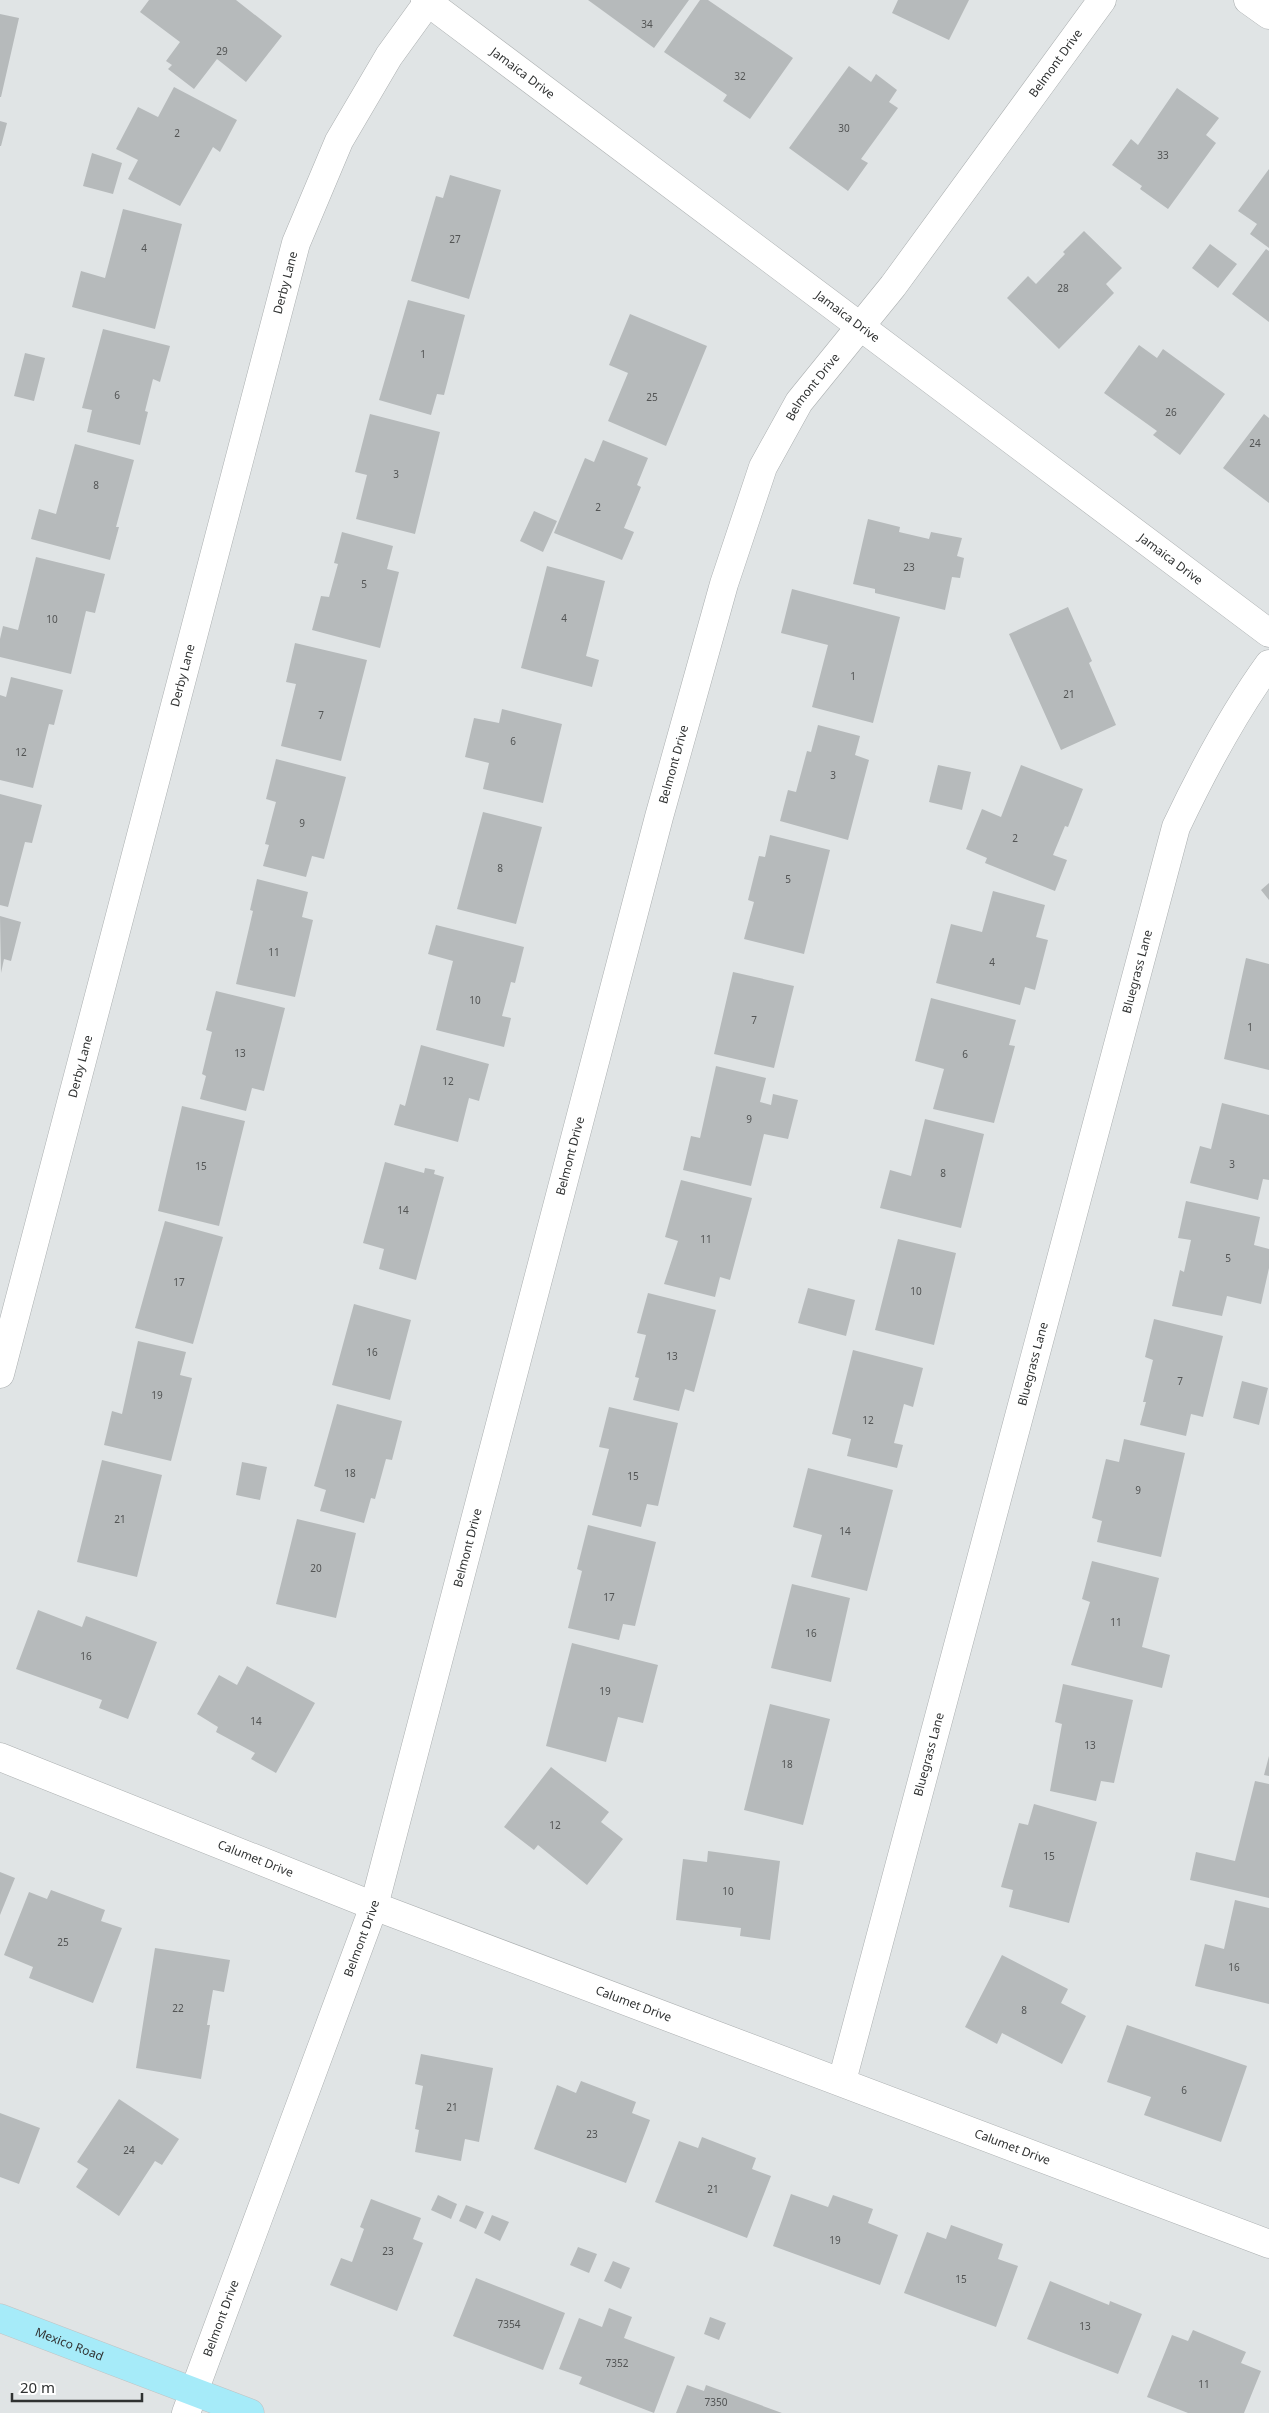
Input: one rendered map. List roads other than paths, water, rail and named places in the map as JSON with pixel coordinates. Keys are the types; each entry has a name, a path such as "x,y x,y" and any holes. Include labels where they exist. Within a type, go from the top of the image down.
{"main road":[{"name":"Mexico Road","path":"0,2318 190,2402 250,2413"}],"street":[{"name":"Belmont Drive","path":"190,2402 374,1906 654,836 724,584 763,467 799,402 898,278 1102,0"},
{"path":"1248,0 1269,15"},
{"name":"Jamaica Drive","path":"426,1 1269,633"},
{"name":"Derby Lane","path":"0,1374 296,243 339,141 389,56 426,1"},
{"name":"Bluegrass Lane","path":"842,2081 1176,828 1206,764 1250,690 1269,664"},
{"name":"Calumet Drive","path":"0,1757 374,1906 842,2081 1269,2244"}]}
